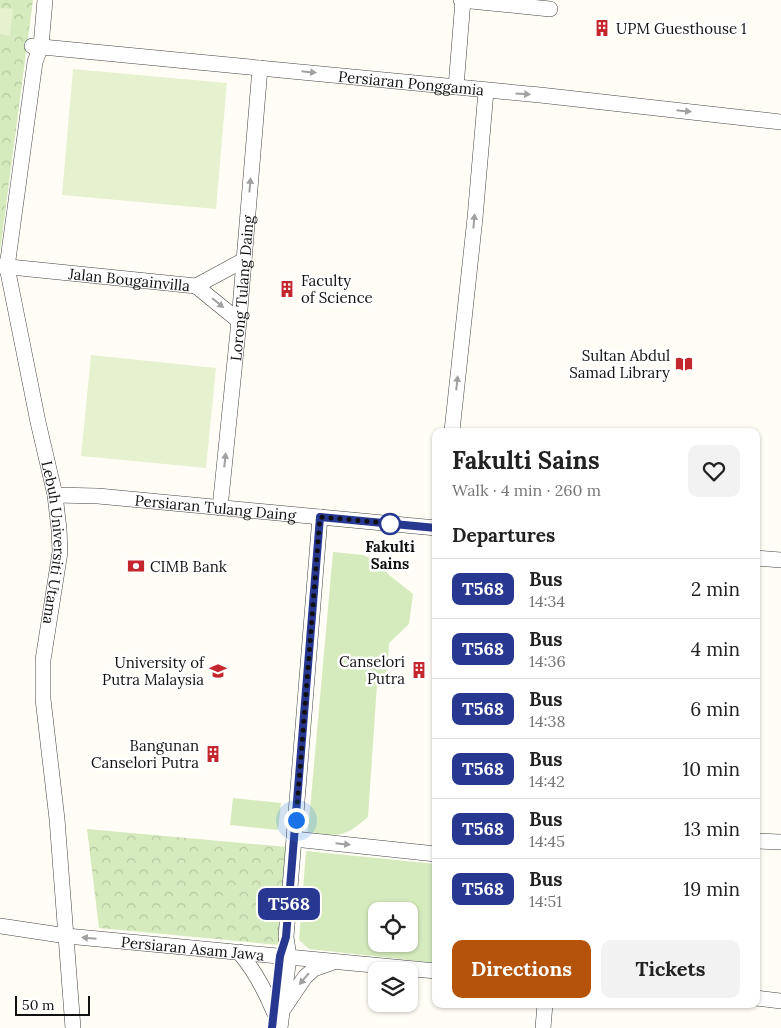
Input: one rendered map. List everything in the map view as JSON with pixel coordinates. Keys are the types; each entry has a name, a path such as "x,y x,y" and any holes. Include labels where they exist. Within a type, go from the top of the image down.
{"street":[{"name":"Lebuh Universiti Utama","path":"36,46 37,0"},
{"name":"Lebuh Universiti Utama","path":"45,0 36,46 4,266 55,495 60,552 43,660 44,700 57,820 73,1028"},
{"path":"456,87 463,0 550,9"},
{"name":"Persiaran Ponggamia","path":"36,46 456,87 781,122"},
{"name":"Lorong Tulang Daing","path":"220,508 239,321 260,68"},
{"path":"452,428 475,218 486,91"},
{"name":"Jalan Bougainvilla","path":"4,266 196,286 244,260"},
{"path":"196,286 239,321"},
{"name":"Persiaran Tulang Daing","path":"55,495 98,496 432,528"},
{"path":"280,1028 278,1011 320,517"},
{"path":"760,558 781,560"},
{"path":"294,838 432,854"},
{"path":"760,841 781,842"},
{"name":"Persiaran Asam Jawa","path":"0,926 67,936 239,952 284,950 337,961 432,971"},
{"path":"239,952 252,967 278,1011"},
{"path":"272,1028 278,1011 305,977 314,968 337,961"},
{"path":"760,998 781,1001"},
{"path":"543,1028 545,1008"}],"green space":[{"path":"0,0 33,0 0,251"},
{"path":"0,8 13,9 10,36 0,34"},
{"path":"73,69 227,83 216,209 62,195"},
{"path":"91,355 216,368 206,468 81,456"},
{"path":"333,552 363,555 378,562 388,574 413,594 409,624 389,643 388,669 377,684 368,817 352,829 334,835 308,832"},
{"path":"233,798 281,803 278,830 230,825"},
{"path":"87,829 288,847 279,945 99,928"},
{"path":"306,851 432,864 432,963 309,949 299,940"}],"bus line":[{"name":"T568","path":"272,1028 281,949 286,937 320,517 432,528"}],"place":[{"name":"UPM Guesthouse 1","path":"602,28"},
{"name":"Faculty of Science","path":"287,289"},
{"name":"Sultan Abdul Samad Library","path":"684,364"},
{"name":"Fakulti Sains","path":"390,524"},
{"name":"CIMB Bank","path":"136,566"},
{"name":"Canselori Putra","path":"419,670"},
{"name":"University of Putra Malaysia","path":"218,671"},
{"name":"Bangunan Canselori Putra","path":"213,754"}],"route":[{"path":"296,820 320,517 398,524 390,524"}]}
